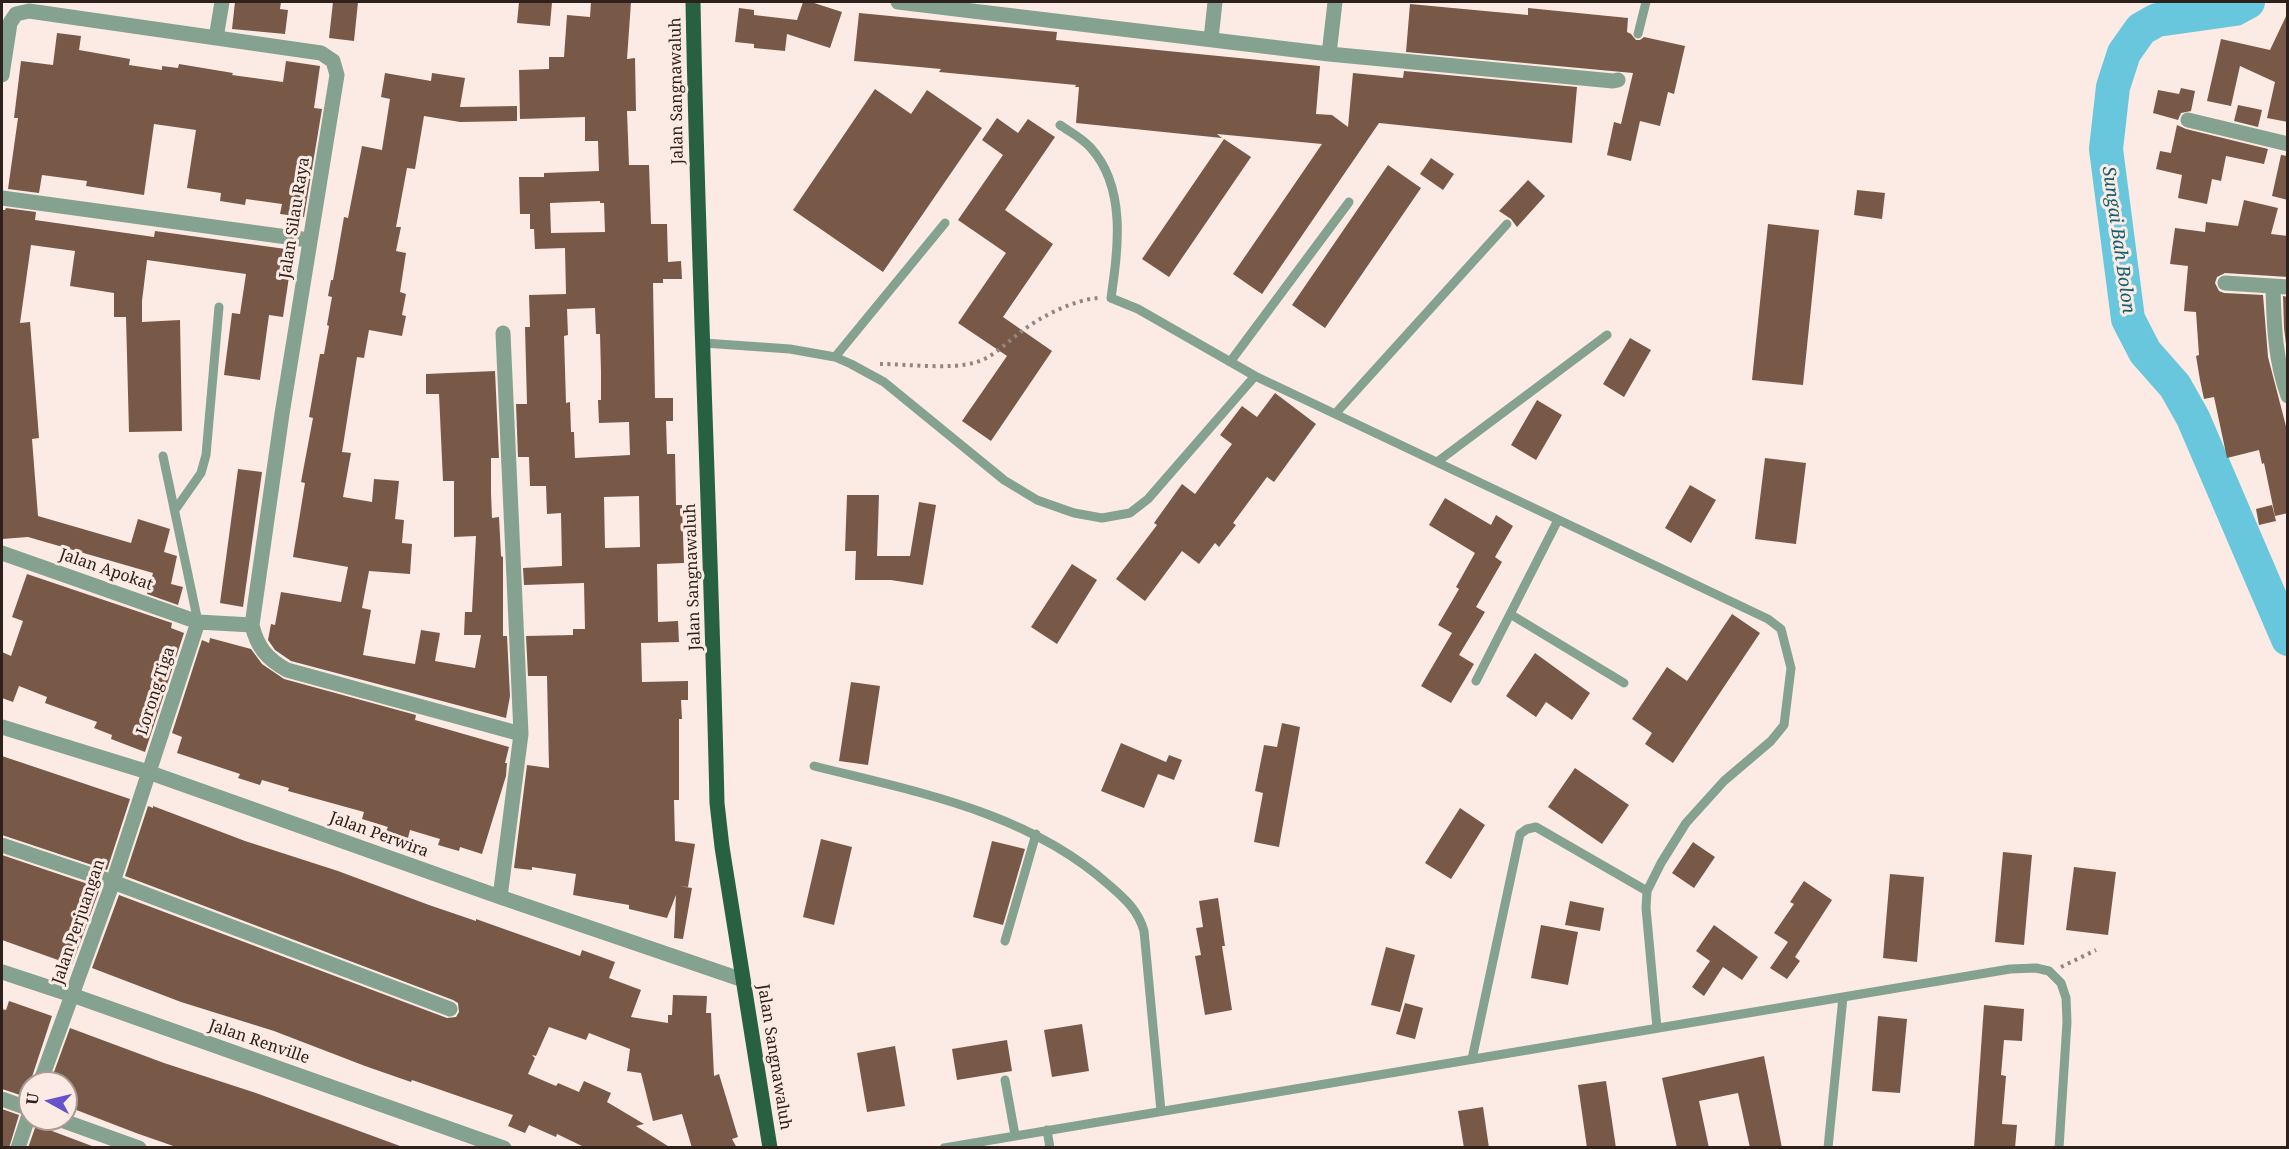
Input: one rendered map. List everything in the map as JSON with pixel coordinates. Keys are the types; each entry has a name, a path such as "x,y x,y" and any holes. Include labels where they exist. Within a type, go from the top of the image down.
{"main road":[{"name":"Jalan Sangnawaluh","path":"693,2 696,174 704,343 717,803 770,1148"}],"street":[{"path":"216,38 222,2"},
{"path":"898,2 943,4 1329,54 1618,80"},
{"path":"1211,39 1215,2"},
{"path":"1329,54 1335,2"},
{"name":"Jalan Silau Raya","path":"2,75 12,17 21,12 321,53 333,61 337,75 309,240 252,625"},
{"path":"2188,120 2288,144"},
{"path":"2,198 309,240"},
{"path":"2225,283 2280,287 2274,338 2279,372 2288,396"},
{"path":"500,897 521,734 503,333"},
{"name":"Jalan Apokat","path":"2,553 198,622"},
{"path":"198,622 252,625 256,641 264,654 287,670 521,734"},
{"name":"Lorong Tiga","path":"148,772 198,622"},
{"name":"Jalan Perwira","path":"2,727 148,772 500,897 743,980"},
{"name":"Jalan Perjuangan","path":"44,1071 113,882 148,772"},
{"path":"2,845 113,882 450,1009"},
{"name":"Jalan Renville","path":"2,972 504,1148"},
{"path":"2,1099 18,1106"},
{"path":"78,1126 139,1148"},
{"path":"18,1148 24,1131"}],"lane":[{"path":"1638,34 1646,2"},
{"path":"1060,125 1089,146 1102,163 1112,189 1118,235 1111,298 1138,309 1255,376 1768,618 1781,629 1791,668 1784,725 1771,741 1724,781 1686,824 1661,863 1647,891 1646,908 1657,1028"},
{"path":"1230,362 1349,202"},
{"path":"835,357 945,223"},
{"path":"1335,414 1507,224"},
{"path":"176,510 201,473 206,455 219,307"},
{"path":"1437,462 1607,335"},
{"path":"704,343 790,349 835,357 851,364 884,382 1004,480 1037,500 1074,513 1102,518 1130,513 1148,499 1255,376"},
{"path":"163,456 198,622"},
{"path":"1476,681 1558,520"},
{"path":"1510,614 1624,683"},
{"path":"814,766 967,806 1036,834 1095,872 1134,908 1141,921 1146,946 1161,1111"},
{"path":"1472,1059 1520,834 1536,827 1647,891"},
{"path":"1005,940 1036,834"},
{"path":"944,1148 2010,969 2036,968 2049,971 2061,983 2066,998 2067,1022 2059,1148"},
{"path":"1828,1148 1843,997"},
{"path":"1005,1080 1015,1135"},
{"path":"1047,1130 1050,1148"}],"path":[{"path":"851,364 955,366 978,362 1041,320 1077,304 1094,299 1111,298"},
{"path":"2081,958 2096,951"}],"building":[{"path":"235,2 281,2 280,9 288,10 285,34 232,29"},
{"path":"333,2 358,2 354,41 329,38"},
{"path":"519,2 552,2 550,26 517,23"},
{"path":"591,2 631,2 627,59 635,58 636,111 627,111 629,165 649,165 651,224 667,224 668,262 681,261 682,279 663,279 663,283 653,283 655,398 673,398 673,421 666,421 667,454 675,454 676,505 682,505 684,563 657,564 658,622 678,621 679,642 641,643 642,682 688,681 688,700 681,700 682,719 679,719 679,800 674,800 675,841 695,844 688,887 679,886 692,888 683,939 674,938 676,895 667,918 629,909 629,905 573,895 576,874 532,867 532,870 514,868 527,765 549,768 547,676 528,676 526,636 573,635 573,629 585,629 584,583 524,585 523,568 562,566 561,513 547,514 546,486 530,486 529,457 518,457 516,404 527,404 525,327 530,327 529,295 566,294 565,248 535,249 534,229 530,229 530,214 520,214 519,177 544,177 544,173 599,171 598,141 585,141 585,117 520,119 519,70 549,69 549,57 564,57 567,15 590,17","holes":["600,201 604,203 605,232 551,233 550,203","595,308 596,334 600,334 599,423 629,422 630,455 575,458 570,402 566,403 564,336 568,335 567,309","639,496 640,547 605,548 604,497"]},
{"path":"803,2 811,2 842,12 830,48 787,34 785,51 754,48 754,44 735,42 739,8 754,10 754,15 797,20"},
{"path":"1410,4 1528,15 1528,8 1628,18 1627,32 1636,40 1644,37 1685,46 1674,94 1668,92 1660,126 1640,121 1631,161 1607,155 1614,122 1621,124 1633,73 1406,52"},
{"path":"2288,12 2288,122 2267,118 2275,82 2240,66 2231,106 2207,101 2221,39 2270,50"},
{"path":"859,13 1057,32 1056,40 1320,66 1316,114 1332,115 1348,127 1353,73 1403,78 1404,71 1577,87 1572,143 1379,123 1262,294 1233,274 1322,144 1217,134 1222,138 1076,123 1079,87 1075,87 1076,85 939,72 941,69 854,61"},
{"path":"57,33 81,36 79,50 130,59 129,65 162,70 162,66 178,68 179,64 233,73 232,75 283,82 286,61 320,66 314,108 322,109 304,217 280,214 282,204 246,199 245,205 220,201 221,193 187,188 196,130 154,124 144,195 86,186 87,181 42,175 39,193 8,189 18,118 14,118 21,61 53,65"},
{"path":"385,73 431,81 432,73 465,78 460,107 517,106 517,121 460,122 424,116 415,169 407,168 396,227 401,227 396,251 406,253 400,292 406,294 402,315 406,316 402,336 369,330 364,358 357,357 342,452 351,453 343,497 372,502 374,479 399,481 395,519 404,520 402,543 412,544 410,574 369,571 362,608 371,610 363,655 415,664 421,630 440,633 435,661 475,668 481,635 464,635 465,612 472,612 476,536 454,537 454,481 443,481 439,394 426,394 426,374 495,371 499,458 491,458 491,493 492,518 499,517 501,556 503,557 503,636 507,636 510,696 506,718 291,661 275,650 268,640 271,624 275,625 281,592 341,602 348,567 293,557 305,483 301,482 313,418 309,417 320,354 324,354 329,326 327,325 332,297 328,296 331,280 333,280 344,217 348,218 362,146 382,150 390,99 381,97"},
{"path":"2181,88 2195,91 2191,111 2181,113 2178,120 2153,113 2158,90 2179,94"},
{"path":"875,89 911,114 927,90 982,128 883,272 793,210"},
{"path":"2238,105 2262,110 2258,127 2234,121"},
{"path":"997,118 1018,133 1028,119 1055,137 1005,210 1053,244 1003,317 1052,351 991,441 962,421 1007,356 958,323 1006,253 958,220 1003,155 982,140"},
{"path":"2177,125 2268,149 2264,164 2226,156 2221,181 2212,179 2207,204 2178,198 2182,175 2156,169 2160,151 2171,153"},
{"path":"1224,139 1251,157 1169,277 1142,259"},
{"path":"2281,155 2288,156 2288,200 2272,196"},
{"path":"1431,158 1454,174 1443,190 1420,174"},
{"path":"1388,165 1421,188 1325,328 1292,305"},
{"path":"1528,180 1545,196 1517,227 1511,219 1499,211"},
{"path":"1857,190 1885,193 1882,219 1854,215"},
{"path":"2244,200 2278,208 2271,234 2288,236 2288,277 2225,273 2217,277 2215,283 2219,291 2224,293 2263,295 2268,357 2288,434 2288,513 2275,516 2259,450 2227,458 2214,397 2204,399 2196,356 2199,355 2196,312 2184,311 2188,266 2170,264 2175,228 2205,232 2206,222 2238,226"},
{"path":"6,208 36,212 35,220 154,237 155,231 293,250 283,317 269,315 260,380 224,375 232,313 240,314 246,274 147,260 142,322 180,320 182,431 129,432 126,317 114,317 114,293 70,286 75,251 31,245 20,323 30,322 39,438 32,439 38,516 131,543 138,519 170,529 164,552 177,556 171,584 183,587 178,605 147,594 153,573 28,537 2,539 2,210"},
{"path":"1768,224 1819,230 1803,385 1752,380"},
{"path":"2283,296 2288,297 2287,352 2284,328"},
{"path":"1630,338 1651,350 1624,397 1603,384"},
{"path":"1275,393 1316,424 1274,482 1267,477 1233,523 1236,525 1219,547 1215,543 1199,564 1182,551 1145,601 1116,579 1157,525 1154,523 1182,484 1195,494 1232,444 1220,435 1242,406 1257,417"},
{"path":"1537,400 1562,415 1536,460 1511,445"},
{"path":"1765,458 1806,463 1796,544 1755,539"},
{"path":"238,469 262,472 243,607 220,603"},
{"path":"1690,485 1716,500 1691,543 1665,528"},
{"path":"847,495 879,495 877,556 910,556 919,502 936,505 923,585 891,580 855,580 856,551 845,551"},
{"path":"1445,498 1491,525 1496,515 1513,526 1495,557 1502,562 1476,607 1485,612 1459,655 1474,664 1451,703 1421,686 1452,633 1438,625 1459,589 1456,587 1475,553 1429,525"},
{"path":"2272,505 2276,521 2259,525 2256,509"},
{"path":"1072,564 1097,580 1057,644 1031,627"},
{"path":"27,574 172,623 171,628 184,633 145,752 111,739 112,735 94,728 97,722 45,703 47,697 19,686 13,702 2,698 2,652 11,656 23,621 12,617"},
{"path":"1732,614 1760,633 1673,763 1645,744 1652,733 1632,719 1667,667 1687,681"},
{"path":"210,638 251,649 262,664 284,679 416,715 415,720 509,747 505,763 507,763 506,776 482,854 460,847 459,851 438,845 440,839 410,830 408,838 386,831 388,827 362,819 364,812 288,791 289,788 262,780 260,785 238,778 240,774 177,753 182,737 172,733 202,640 209,643"},
{"path":"1535,653 1590,693 1572,720 1546,702 1536,717 1506,696"},
{"path":"851,682 880,686 868,765 839,761"},
{"path":"1282,723 1300,727 1279,847 1254,842 1263,793 1255,791 1264,745 1277,747"},
{"path":"1121,743 1166,762 1169,755 1182,760 1174,780 1158,774 1144,808 1101,791"},
{"path":"2,756 130,799 107,870 2,835"},
{"path":"1575,768 1629,805 1602,844 1548,807"},
{"path":"148,806 580,956 582,950 615,962 609,978 641,990 631,1017 668,1023 668,1015 672,1015 673,995 707,996 706,1013 711,1013 714,1076 719,1074 738,1137 732,1139 737,1148 692,1148 682,1114 653,1121 641,1073 627,1071 630,1049 589,1033 586,1040 549,1027 536,1056 532,1055 535,1058 528,1074 556,1086 558,1083 579,1092 584,1081 611,1093 607,1102 644,1124 636,1126 671,1148 586,1148 557,1134 556,1137 529,1125 525,1133 508,1126 513,1115 365,1066 274,1031 181,1002 92,968 119,895 447,1018 456,1017 459,1012 458,1003 453,1000 125,876"},
{"path":"1460,808 1485,825 1451,879 1425,863"},
{"path":"821,839 852,847 834,925 803,917"},
{"path":"992,841 1025,849 1003,925 973,917"},
{"path":"1693,842 1715,857 1694,888 1672,873"},
{"path":"2003,852 2032,855 2024,945 1995,942"},
{"path":"2,855 100,888 72,965 2,940"},
{"path":"2074,867 2116,872 2108,935 2066,930"},
{"path":"1890,874 1924,877 1917,962 1883,958"},
{"path":"1804,881 1832,900 1795,957 1800,961 1787,979 1770,968 1788,942 1774,933 1794,904 1790,902"},
{"path":"1218,898 1225,946 1222,946 1232,1010 1205,1015 1195,956 1201,955 1196,928 1203,927 1199,901"},
{"path":"1570,901 1604,908 1600,931 1565,925"},
{"path":"1541,925 1578,932 1568,985 1531,978"},
{"path":"1714,925 1758,957 1742,980 1723,967 1704,996 1692,987 1710,961 1696,951"},
{"path":"1386,947 1415,955 1400,1012 1371,1005"},
{"path":"9,1001 52,1016 34,1071 18,1071 18,1094 2,1089 2,1009 6,1010"},
{"path":"1405,1003 1423,1008 1415,1039 1396,1034"},
{"path":"1984,1005 2024,1009 2022,1041 2004,1040 2001,1075 2006,1076 2002,1124 2017,1125 2015,1148 1974,1148"},
{"path":"1878,1016 1907,1019 1900,1093 1872,1091"},
{"path":"1082,1024 1089,1071 1052,1077 1044,1030"},
{"path":"70,1028 164,1063 256,1093 400,1146 400,1148 179,1148 78,1111 78,1071 54,1071"},
{"path":"1007,1040 1012,1071 957,1080 952,1049"},
{"path":"895,1046 905,1106 867,1112 857,1053"},
{"path":"1764,1056 1782,1148 1750,1148 1738,1093 1699,1101 1709,1148 1677,1148 1662,1078"},
{"path":"1606,1081 1616,1148 1587,1148 1578,1085"},
{"path":"1483,1107 1489,1148 1464,1148 1458,1111"},
{"path":"2,1109 18,1115 18,1118 9,1148 2,1148"},
{"path":"34,1131 52,1131 92,1146 92,1148 28,1148"}],"waterway":[{"name":"Sungai Bah Bolon","path":"2248,2 2235,9 2157,20 2141,29 2124,53 2113,87 2106,149 2128,319 2145,352 2175,386 2193,418 2288,639"}]}
